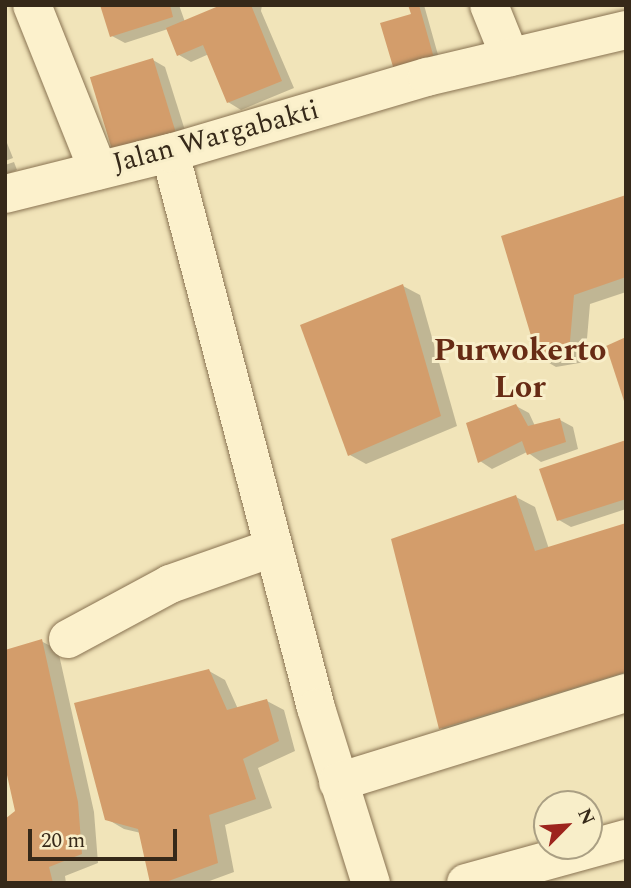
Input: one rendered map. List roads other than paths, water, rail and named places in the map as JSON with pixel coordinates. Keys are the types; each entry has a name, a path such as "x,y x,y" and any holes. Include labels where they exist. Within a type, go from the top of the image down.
{"street":[{"path":"32,5 98,170"},
{"path":"489,5 510,57"},
{"name":"Jalan Wargabakti","path":"5,194 170,153 427,77 626,30"},
{"path":"170,153 224,350 272,548 338,782 371,883"},
{"path":"68,639 170,584 272,548"},
{"path":"338,782 626,693"},
{"path":"466,883 626,839"}],"district":[{"name":"Purwokerto Lor","path":"520,370"}]}
